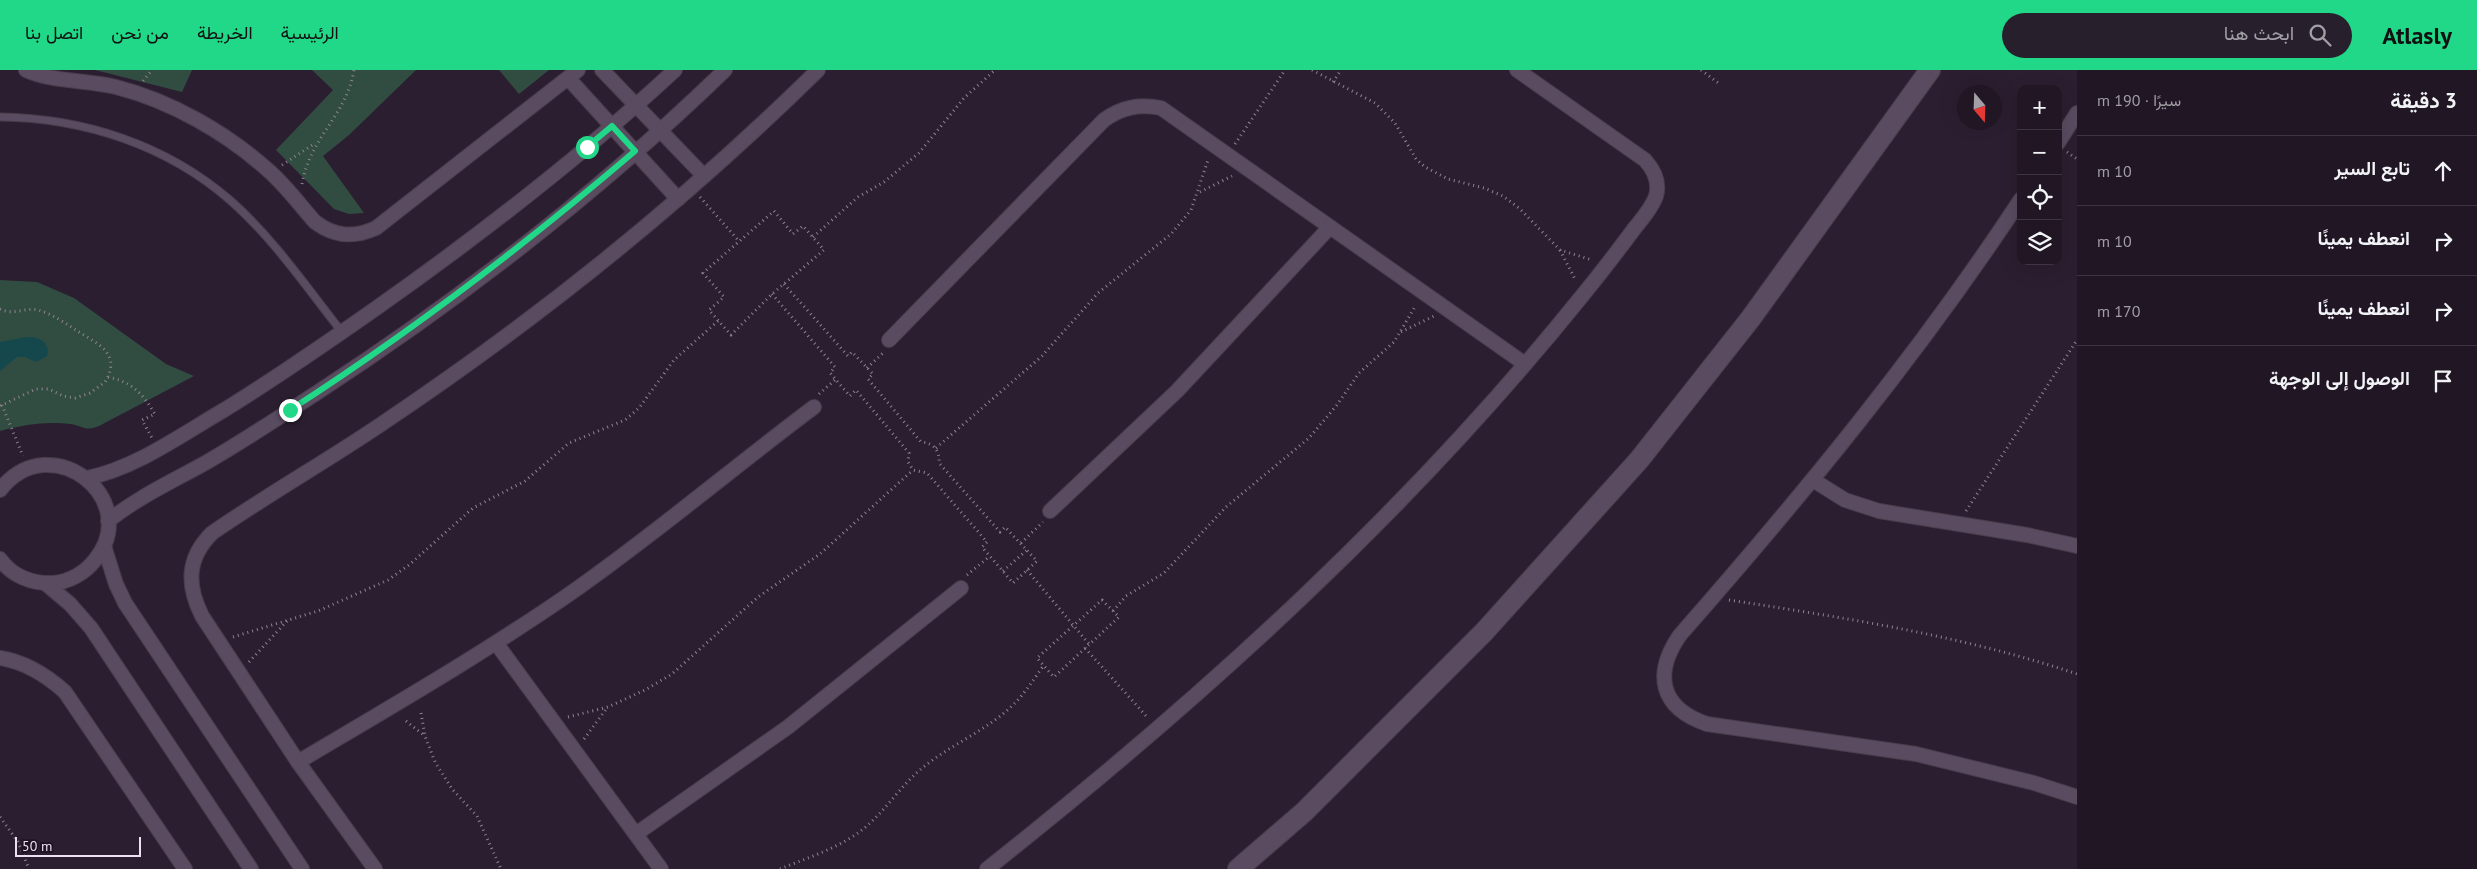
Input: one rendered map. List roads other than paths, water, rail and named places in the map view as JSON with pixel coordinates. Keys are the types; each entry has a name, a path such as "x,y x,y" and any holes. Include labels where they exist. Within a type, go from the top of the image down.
{"main road":[{"path":"1238,869 1304,812 1484,632 1626,475 1688,401 1751,318 1930,70"}],"street":[{"path":"26,70 114,86 155,100 205,125 268,170 315,222 334,233 355,235 376,228 573,74 612,126 678,199"},
{"path":"602,70 704,176"},
{"path":"86,478 126,466 158,448 241,400 342,332 496,221 636,106 676,70"},
{"path":"108,521 137,500 260,430 378,350 518,248 635,151 725,70"},
{"path":"375,869 298,762 219,642 196,603 190,580 194,558 198,549 212,533 384,423 501,340 588,273 692,187 818,70"},
{"path":"987,869 1158,729 1236,660 1346,555 1452,445 1525,364 1607,265 1652,205 1657,191 1653,171 1640,156 1517,70"},
{"path":"889,340 1112,115 1139,105 1161,108 1525,364"},
{"path":"2062,137 2077,113"},
{"path":"2017,206 1914,351 1813,480 1669,651 1664,669 1665,688 1674,705 1688,718 1707,724 1916,754 2034,783 2077,797"},
{"path":"1052,508 1177,391 1330,227"},
{"path":"298,762 496,643 624,555 814,407"},
{"path":"0,490 6,481 28,468 52,464 64,466 86,478 102,497 108,521 104,546 90,566 80,574 57,583 45,583 0,573"},
{"path":"1813,480 1845,500 1863,507 2077,546"},
{"path":"104,546 116,584 125,603 302,869"},
{"path":"0,559 10,570 21,577"},
{"path":"45,583 70,604 91,628 251,869"},
{"path":"636,834 788,727 961,588"},
{"path":"496,643 661,869"},
{"path":"0,658 17,662 43,674 65,692 185,869"}],"lane":[{"path":"0,117 36,118 89,127 140,144 188,169 231,201 269,240 342,332"}]}
